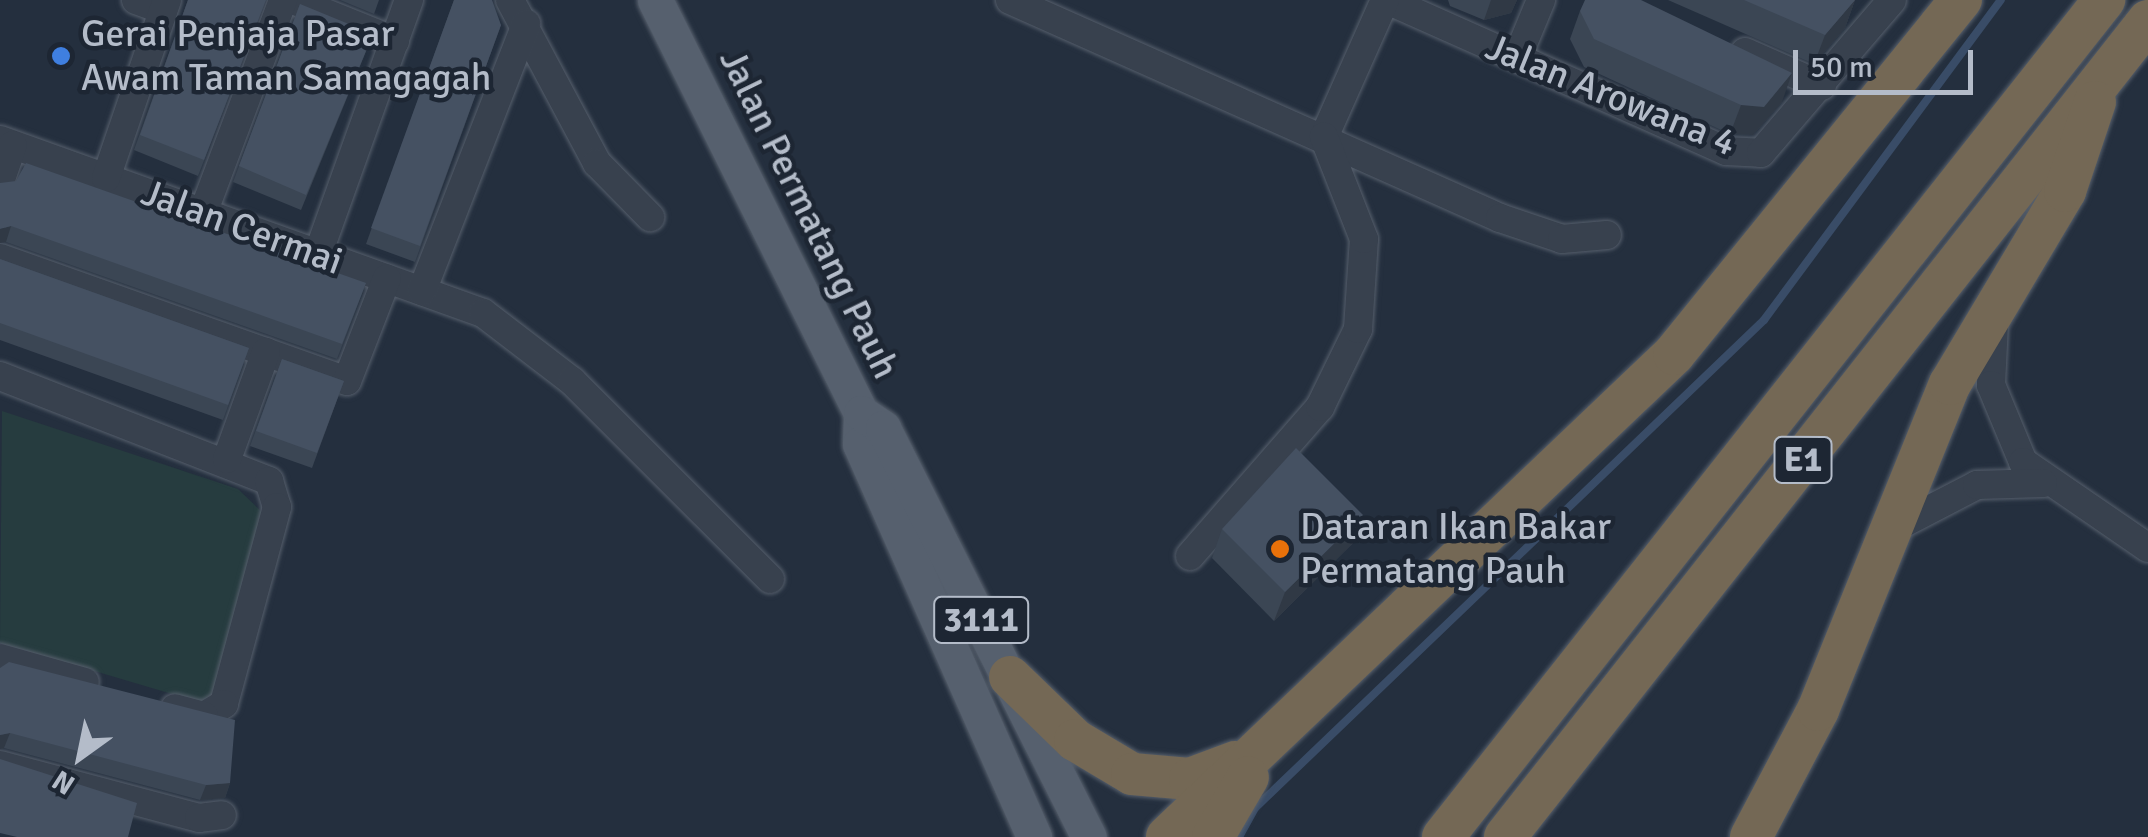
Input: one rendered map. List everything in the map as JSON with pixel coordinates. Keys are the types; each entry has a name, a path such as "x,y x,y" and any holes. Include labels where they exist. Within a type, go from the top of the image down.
{"highway":[{"path":"1167,837 1241,759 1286,724 1705,320 1962,0"},
{"name":"E1","path":"1444,837 2104,0"},
{"name":"E1","path":"1505,837 2148,21"},
{"path":"1751,837 1818,710 1950,384 2000,290 2065,191 2100,82"},
{"path":"1010,677 1075,740 1132,774 1190,779 1241,759"},
{"path":"1213,837 1286,724"}],"main road":[{"name":"Jalan Permatang Pauh","path":"655,0 861,413 860,444 1034,837"},
{"name":"Jalan Permatang Pauh","path":"861,413 884,428 1089,837"}],"street":[{"path":"106,178 165,5 136,0"},
{"path":"203,212 283,0"},
{"path":"293,0 395,41"},
{"path":"318,254 410,0"},
{"path":"510,0 597,163 650,218"},
{"path":"1010,0 1500,218 1562,239 1606,235"},
{"path":"1517,58 1541,0"},
{"name":"Jalan Arowana 4","path":"1393,1 1726,151 1772,148 1891,0"},
{"path":"1190,556 1320,407 1358,329 1364,239 1324,137 1393,1"},
{"path":"422,291 526,24"},
{"path":"1714,39 1822,86"},
{"path":"0,182 7,142"},
{"name":"Jalan Cermai","path":"7,142 483,313 572,382 770,579"},
{"path":"0,258 347,381 387,278"},
{"path":"2000,290 1994,400 2009,440 2043,483 2148,548"},
{"path":"228,459 266,352"},
{"path":"0,376 260,470 276,507 218,710 204,716 148,700"},
{"path":"1887,536 1947,494 2002,481 2043,483"},
{"path":"0,658 111,690"},
{"path":"0,764 199,818 222,815"}],"green space":[{"path":"2,411 238,489 265,515 215,694 199,702 0,643"}],"building":[{"path":"188,0 266,0 204,160 140,135"},
{"path":"454,0 492,0 501,25 420,246 371,228"},
{"path":"1585,0 1641,0 1792,73 1764,107 1741,105 1594,39 1580,11"},
{"path":"1744,0 1855,0 1825,35"},
{"path":"300,4 373,34 306,195 239,166"},
{"path":"26,163 366,283 342,344 11,226 0,229 0,183 16,181"},
{"path":"0,259 249,348 228,405 0,323"},
{"path":"282,359 344,381 317,453 256,431"},
{"name":"Dataran Ikan Bakar Permatang Pauh","path":"1296,448 1363,515 1285,592 1222,529"},
{"path":"9,662 235,720 230,783 206,785 10,733 0,735 0,668"},
{"path":"0,759 137,803 128,837 17,837 0,833"}],"waterway":[{"path":"1239,837 1255,808 1764,320 2001,0"}],"place":[{"name":"Gerai Penjaja Pasar Awam Taman Samagagah","path":"61,56"},
{"name":"Dataran Ikan Bakar Permatang Pauh","path":"1280,549"}]}
